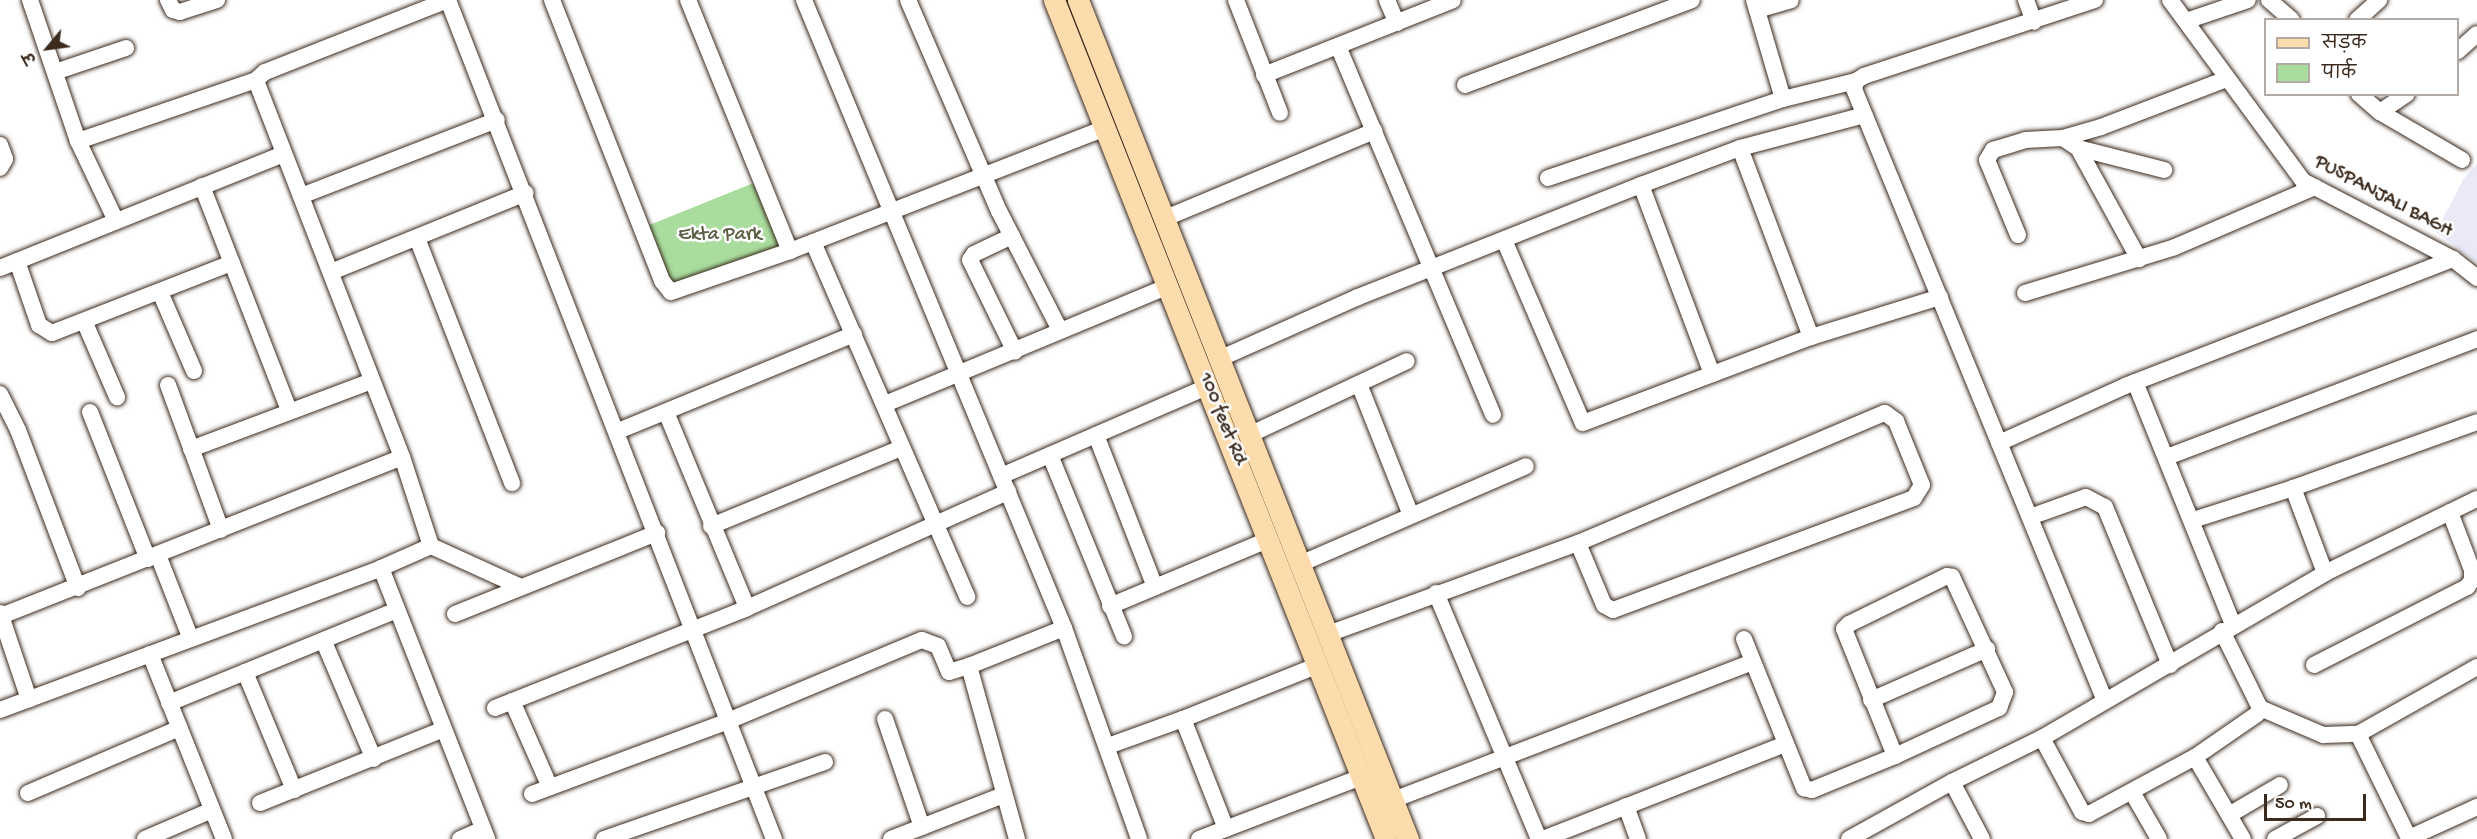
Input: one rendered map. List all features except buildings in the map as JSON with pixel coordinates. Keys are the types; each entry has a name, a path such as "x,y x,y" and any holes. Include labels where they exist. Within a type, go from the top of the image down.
{"main road":[{"name":"100 feet Rd","path":"1054,0 1319,665 1372,773 1386,839"},
{"path":"1078,0 1328,634 1372,773 1393,800 1408,839"}],"street":[{"path":"30,0 78,141 115,219"},
{"path":"168,0 173,10 180,12 217,0"},
{"path":"78,141 256,80 265,72 448,0 526,193 774,839"},
{"path":"552,0 666,287 671,292 682,291 790,251 1105,128"},
{"path":"688,0 790,251"},
{"path":"804,0 889,211 1064,628 1108,746 1134,837"},
{"path":"908,0 982,175 1060,330"},
{"path":"1236,0 1280,113"},
{"path":"1387,0 1397,23"},
{"path":"1264,75 1453,0"},
{"path":"1465,85 1692,0"},
{"path":"1783,99 1756,5 1791,0"},
{"path":"2026,0 2034,22"},
{"path":"1548,177 1783,99 1856,81 2095,0"},
{"name":"PUSPANJALI BAGH","path":"2170,0 2294,171 2315,188 2453,259 2477,278"},
{"path":"2186,21 2248,0"},
{"path":"2270,0 2290,18"},
{"path":"2359,18 2379,0"},
{"path":"2459,49 2477,34"},
{"path":"1338,46 1493,415"},
{"path":"55,72 126,48"},
{"path":"2018,235 1987,160 1988,154 2025,140 2063,138 2102,128 2227,79"},
{"path":"256,80 402,457 431,546 520,587"},
{"path":"1856,81 1854,89 2105,701"},
{"path":"2361,96 2380,112 2462,160"},
{"path":"2380,112 2404,96"},
{"path":"1219,359 1431,268 1641,184 1740,148 1865,115"},
{"path":"301,196 497,120"},
{"path":"1163,219 1374,131"},
{"path":"2063,138 2078,148 2164,170"},
{"path":"0,145 5,159 0,168"},
{"path":"1740,148 1811,337"},
{"path":"2078,148 2139,260"},
{"path":"0,268 115,219 283,154"},
{"path":"1641,184 1712,374"},
{"path":"202,186 289,410"},
{"path":"2025,293 2139,260 2315,188"},
{"path":"331,272 526,193"},
{"path":"1012,236 974,254 970,260 1015,352"},
{"path":"417,237 512,483"},
{"path":"1504,240 1583,423 1811,337 1940,297"},
{"path":"813,242 967,597"},
{"path":"1999,442 2135,382 2453,259"},
{"path":"17,261 42,330 58,332 232,263"},
{"path":"885,404 958,377 1060,330 1169,286"},
{"path":"160,292 194,371"},
{"path":"85,323 117,398"},
{"path":"618,431 854,334"},
{"path":"2167,457 2477,339"},
{"path":"1249,435 1407,361"},
{"path":"191,449 289,410 372,381"},
{"path":"2135,382 2193,520 2228,628 2260,708 2324,735 2358,734 2477,667"},
{"path":"1359,384 1410,513"},
{"path":"168,385 221,530"},
{"path":"1001,476 1209,386"},
{"path":"1,398 78,588"},
{"path":"90,412 191,639"},
{"path":"666,412 711,526 747,608"},
{"path":"1328,634 1578,543 1885,413 1896,421 1922,485 1914,498 1613,610 1604,605 1578,543"},
{"path":"2193,520 2293,488 2477,423"},
{"path":"1096,435 1155,587"},
{"path":"711,526 901,448"},
{"path":"1050,455 1124,636"},
{"path":"29,699 1,615 78,588 402,457"},
{"path":"1300,564 1410,513 1526,466"},
{"path":"2293,488 2325,573"},
{"path":"495,708 747,608 935,522 1008,492"},
{"path":"2030,517 2086,497 2105,507 2170,665"},
{"path":"1849,839 1952,782 2042,738 2325,573 2477,499"},
{"path":"2314,665 2467,587 2472,580 2472,570 2450,512"},
{"path":"454,614 657,532"},
{"path":"1110,606 1270,539"},
{"path":"0,710 381,568 431,546"},
{"path":"381,568 485,834 460,839"},
{"path":"1744,639 1785,744 1807,791 1895,756 1999,708 2005,692 1957,582 1947,576 1844,629 1895,756"},
{"path":"1436,593 1541,839 1785,744"},
{"path":"169,703 324,642 397,610"},
{"path":"532,794 728,721 922,640 935,642 949,672 1064,628"},
{"path":"324,642 374,759"},
{"path":"1871,700 1987,649"},
{"path":"150,654 224,839"},
{"path":"1393,800 1752,662"},
{"path":"1108,746 1319,665"},
{"path":"969,666 1017,839"},
{"path":"245,672 294,790"},
{"path":"512,701 550,787"},
{"path":"2042,738 2082,812 2097,812 2195,757 2257,714 2260,708"},
{"path":"885,719 922,827"},
{"path":"1183,719 1226,829"},
{"path":"28,793 180,728"},
{"path":"260,803 444,729"},
{"path":"2358,734 2409,839 2477,807"},
{"path":"2195,757 2243,839"},
{"path":"604,839 825,762"},
{"path":"1199,839 1372,773"},
{"path":"1952,782 1982,839"},
{"path":"2229,815 2280,785"},
{"path":"2132,792 2159,839"},
{"path":"891,839 1003,795"},
{"path":"1626,806 1638,839"},
{"path":"145,839 212,810"},
{"path":"2275,839 2317,816"}],"shaded area":[{"path":"2477,164 2477,263 2436,232 2464,178"}],"green space":[{"name":"Ekta Park","path":"761,180 790,251 670,300 641,228"}]}
